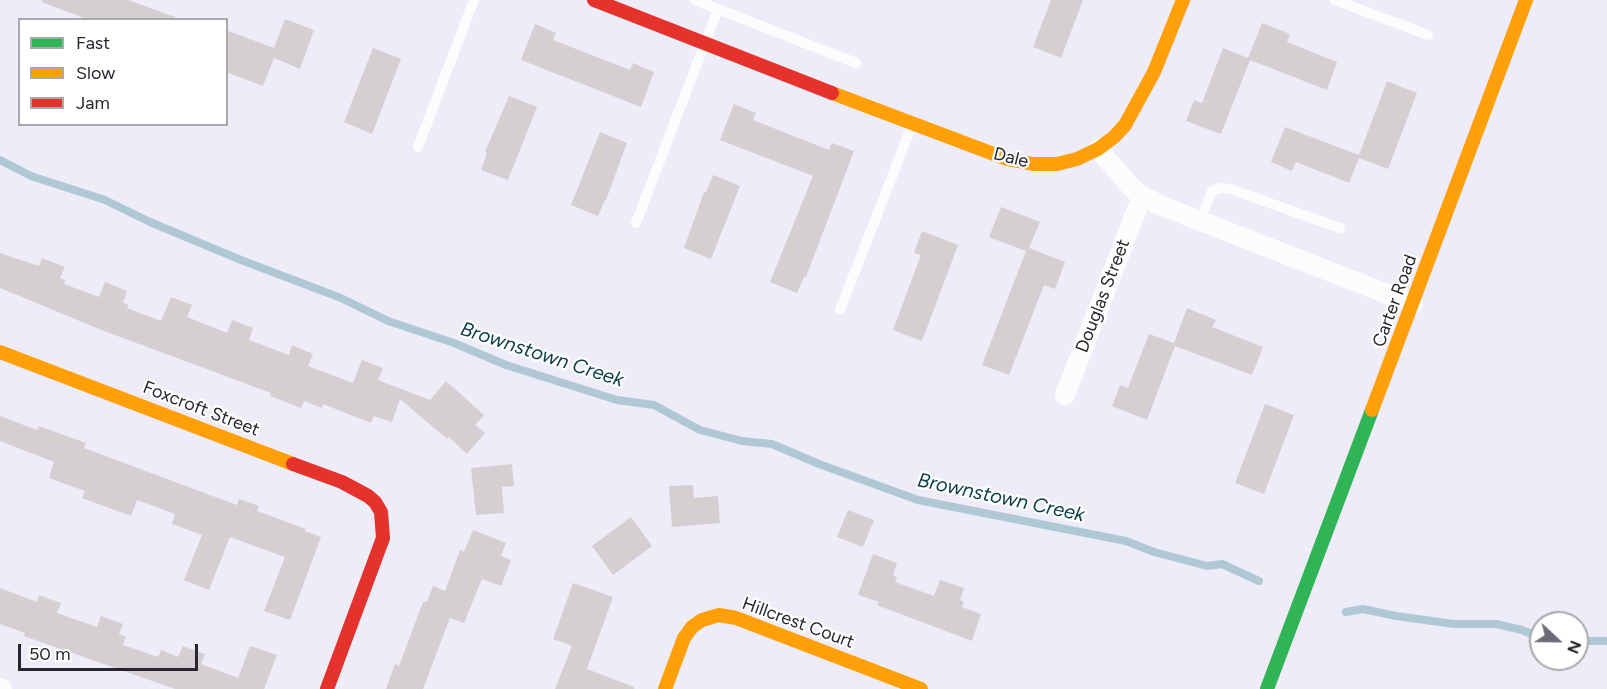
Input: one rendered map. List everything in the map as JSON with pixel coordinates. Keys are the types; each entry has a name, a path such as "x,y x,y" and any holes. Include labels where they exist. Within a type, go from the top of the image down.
{"street":[{"name":"Dale","path":"594,0 1007,159 1033,165 1057,164 1077,159 1098,149"},
{"path":"1183,0 1141,99 1125,125 1098,149 1142,196 1413,304"},
{"name":"Carter Road","path":"1268,689 1526,0"},
{"name":"Douglas Street","path":"1065,395 1142,196"},
{"name":"Foxcroft Street","path":"0,352 342,482 375,502 381,512 383,538 327,689"},
{"name":"Hillcrest Court","path":"665,689 684,638 692,627 702,620 719,615 736,618 921,689"}],"lane":[{"path":"418,147 474,0"},
{"path":"695,0 856,63"},
{"path":"1335,0 1428,35"},
{"path":"636,223 718,9"},
{"path":"840,310 912,124"},
{"path":"1200,221 1212,191 1221,188 1230,189 1340,228"}],"building":[{"path":"42,0 128,0 175,18 84,18 42,2"},
{"path":"1051,0 1083,0 1061,58 1033,47"},
{"path":"285,19 314,30 300,69 274,58 263,86 228,73 228,31 274,48"},
{"path":"1262,23 1290,34 1287,42 1337,62 1327,90 1250,60 1221,134 1186,121 1194,100 1202,103 1223,48 1248,58"},
{"path":"535,24 556,33 553,40 630,70 633,63 654,72 641,107 521,60"},
{"path":"373,48 401,59 372,134 344,122"},
{"path":"1387,81 1417,93 1388,169 1359,158 1349,183 1296,162 1292,171 1271,162 1285,127 1359,155"},
{"path":"509,96 537,107 508,180 481,170 487,153 485,152"},
{"path":"734,104 756,113 753,120 829,150 832,143 854,151 806,277 797,293 770,282 813,176 720,140"},
{"path":"600,132 627,143 598,216 571,205"},
{"path":"713,175 740,186 711,259 684,248 704,192"},
{"path":"1001,207 1040,222 1029,248 1065,262 1055,289 1044,285 1009,375 982,365 1026,251 989,237"},
{"path":"922,231 958,245 922,341 893,330 921,255 914,253"},
{"path":"0,253 39,266 42,258 65,267 60,278 65,280 64,284 99,297 105,282 127,291 123,303 128,304 127,308 161,321 171,297 192,305 187,317 227,333 232,320 253,328 249,340 289,355 292,345 313,354 308,366 353,383 362,360 383,368 378,380 430,400 446,381 484,415 475,425 485,433 467,454 400,399 392,422 374,416 371,423 323,404 322,408 304,401 301,408 270,396 271,393 104,331 0,288"},
{"path":"1187,308 1216,320 1212,327 1263,347 1252,375 1175,346 1147,420 1112,406 1120,385 1128,388 1149,334 1174,343"},
{"path":"1265,404 1294,415 1264,494 1235,483"},
{"path":"0,416 37,430 39,426 86,443 84,448 237,505 239,499 259,506 257,511 321,537 290,620 264,611 285,557 230,537 209,590 184,580 202,535 172,524 175,514 137,500 131,516 82,498 85,491 49,478 54,462 0,441"},
{"path":"512,464 514,486 502,487 504,513 476,515 471,468"},
{"path":"693,485 694,498 718,496 720,523 672,527 669,486"},
{"path":"848,510 874,520 863,547 837,537"},
{"path":"631,517 652,546 613,575 592,546"},
{"path":"473,530 506,543 501,556 511,560 501,586 482,579 464,623 450,618 423,689 386,689 395,664 399,666 423,602 427,602 433,586 445,591 460,550 464,552"},
{"path":"873,554 897,563 893,575 897,577 895,582 934,596 940,580 964,588 960,600 964,602 962,607 981,614 972,641 877,605 879,602 858,595"},
{"path":"573,583 613,597 587,669 634,687 634,689 555,689 572,646 553,639"},
{"path":"0,588 37,602 39,595 61,603 57,613 97,627 101,616 123,624 119,634 126,637 123,645 158,657 161,650 178,657 183,646 205,654 201,664 238,678 250,646 277,655 264,689 175,689 24,636 25,633 0,624"}],"waterway":[{"name":"Brownstown Creek","path":"0,160 31,176 105,200 150,222 241,260 341,298 388,321 454,343 506,365 617,400 654,405 700,430 742,441 772,444 819,464 918,500 1126,541 1154,552 1207,566 1222,564 1259,581"},
{"name":"Brownstown Creek","path":"1346,612 1363,609 1454,624 1496,624 1529,633"},
{"name":"Brownstown Creek","path":"1589,641 1607,641"}],"traffic: fast":[{"path":"1267,689 1372,410"}],"traffic: slow":[{"path":"832,93 1007,159 1033,164 1057,164 1077,159 1098,149 1125,125 1154,72 1183,0"},
{"path":"1372,410 1526,0"},
{"path":"0,352 293,464"},
{"path":"665,689 684,638 692,627 702,620 719,615 736,618 921,689"}],"traffic: jam":[{"path":"594,0 832,93"},
{"path":"293,464 342,482 368,496 381,512 383,538 327,689"}]}
